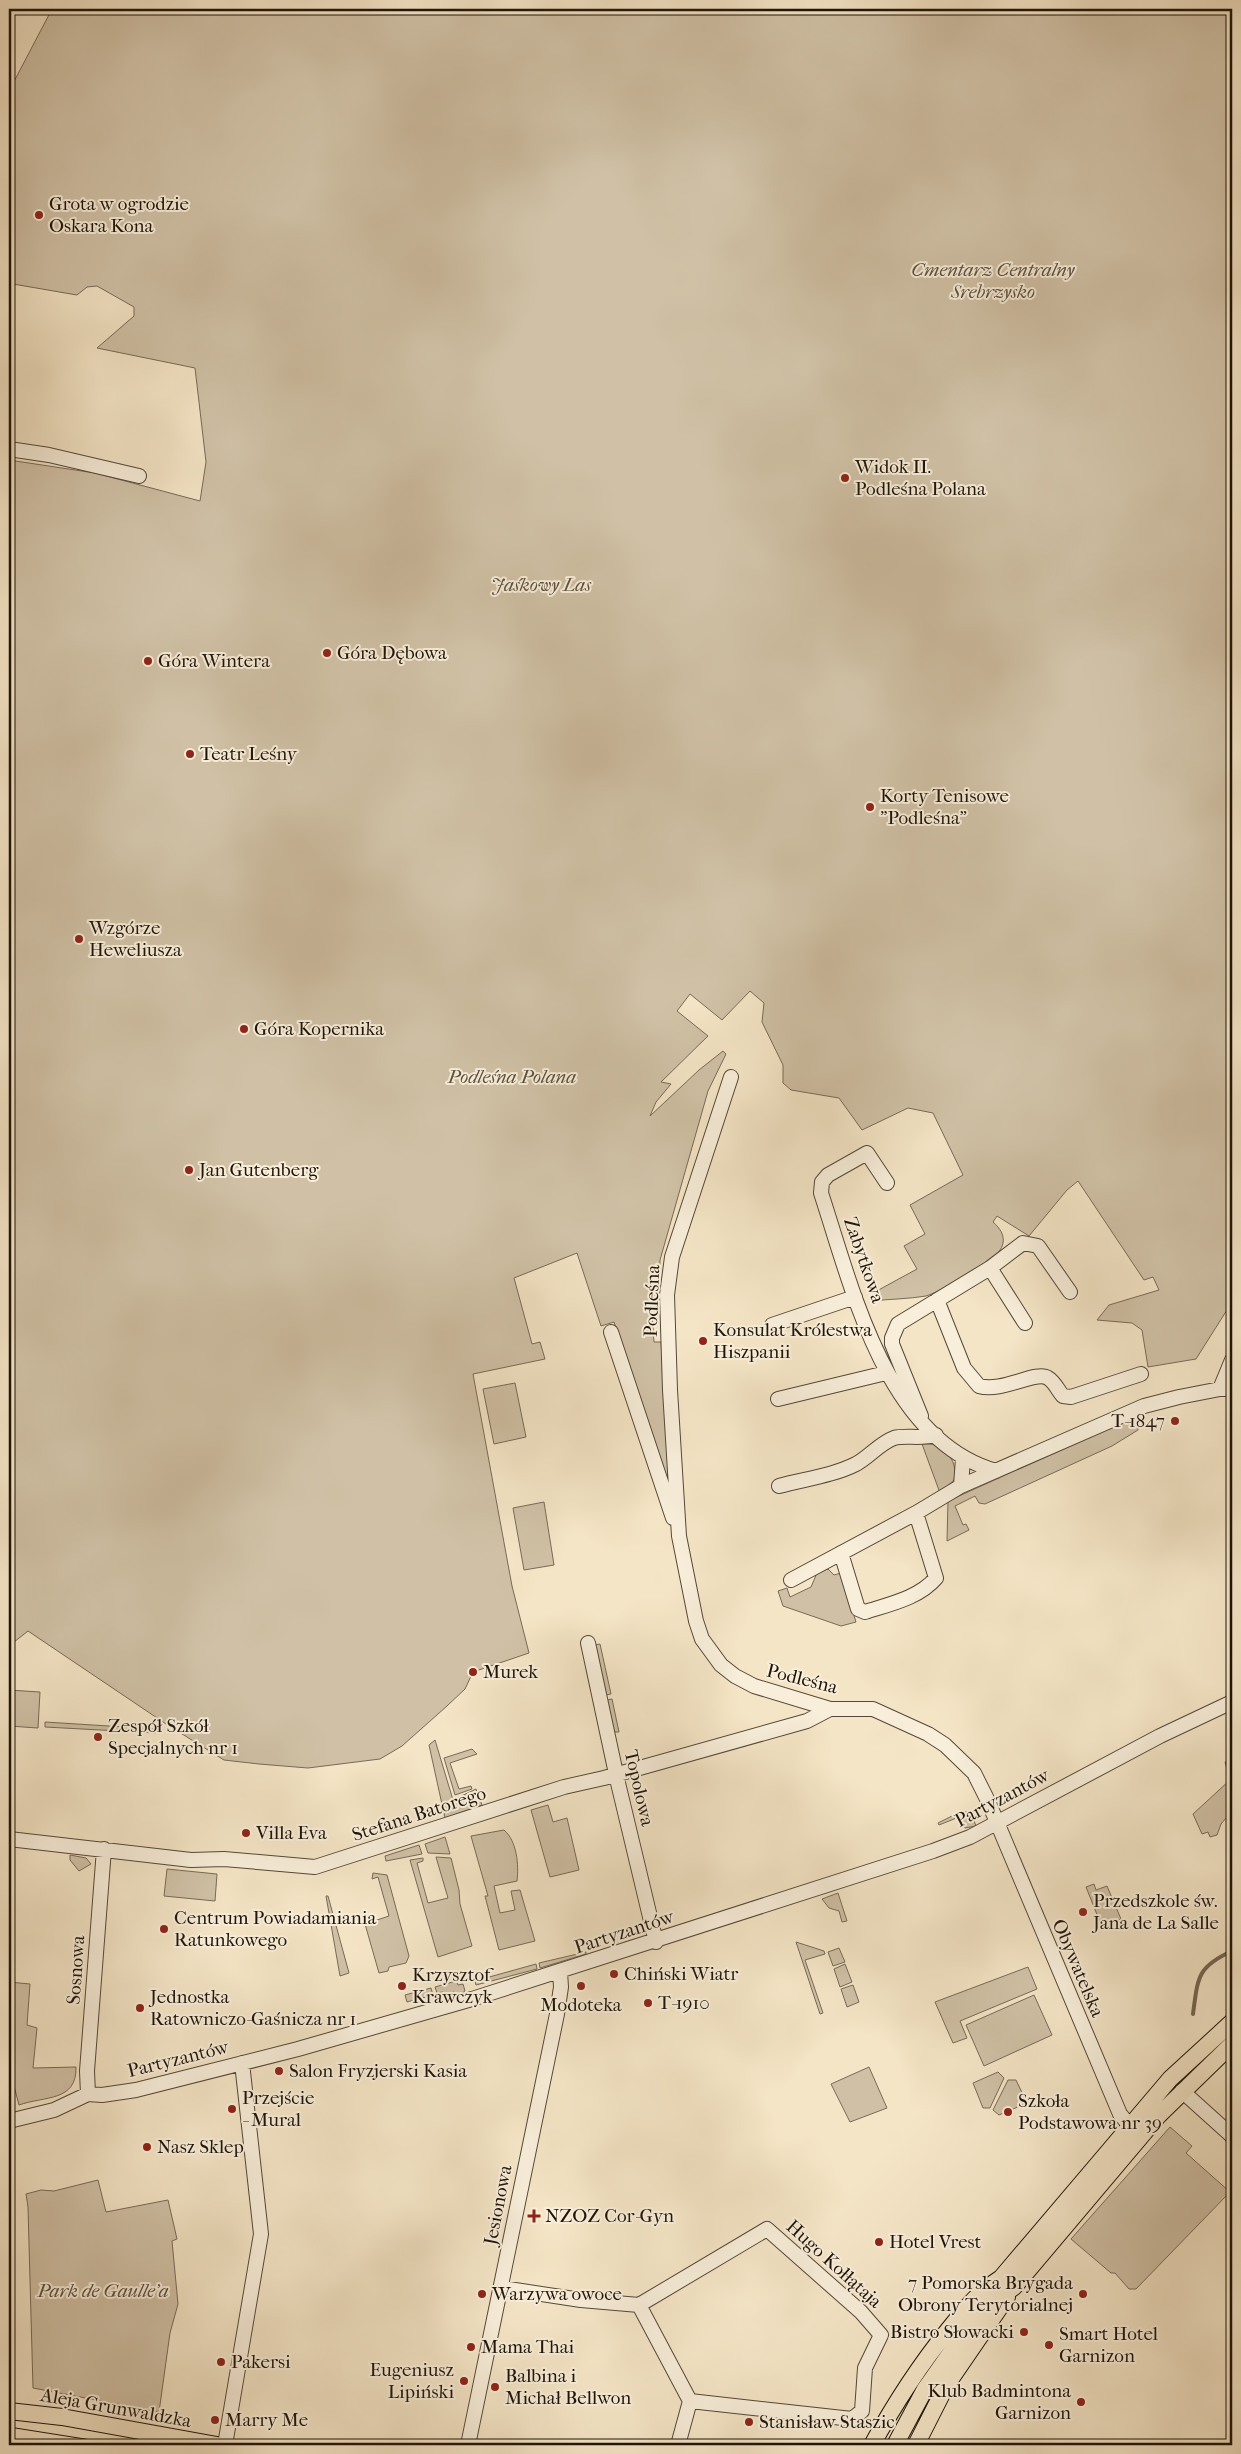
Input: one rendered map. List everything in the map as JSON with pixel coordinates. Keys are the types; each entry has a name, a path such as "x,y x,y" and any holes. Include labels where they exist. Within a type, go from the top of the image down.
{"main road":[{"path":"895,2445 932,2379 987,2306 1000,2278 1170,2079 1232,2022"},
{"path":"916,2445 946,2386 1014,2287 1182,2091 1232,2044"},
{"path":"872,2445 904,2388 921,2364 979,2292 1000,2278"},
{"path":"987,2306 1014,2287"},
{"name":"Aleja Grunwaldzka","path":"9,2411 62,2417 217,2445"}],"street":[{"path":"9,449 49,454 139,476"},
{"name":"Podleśna","path":"679,1536 670,1390 668,1295 672,1257 731,1077"},
{"name":"Zabytkowa","path":"887,1183 867,1152 828,1175 822,1182 821,1193 855,1297 886,1373 904,1403 936,1435 963,1458 996,1471"},
{"name":"Zabytkowa","path":"924,1423 892,1344 892,1338 898,1324 990,1268 1023,1243 1032,1244 1042,1251 1070,1292"},
{"path":"990,1268 1025,1324"},
{"path":"772,1325 855,1297"},
{"path":"937,1300 964,1368 980,1386 996,1388 1036,1376 1044,1376 1053,1382 1064,1396 1071,1398 1141,1374"},
{"name":"Podleśna","path":"610,1332 679,1536 696,1621 702,1639 710,1653 734,1676 754,1686 830,1709 873,1709 937,1740 974,1773 997,1823"},
{"path":"791,1580 916,1513 961,1486 1144,1406 1226,1389 1231,1362"},
{"path":"778,1399 886,1373"},
{"path":"779,1486 842,1470 859,1463 896,1437 918,1438 936,1435"},
{"path":"961,1486 963,1458"},
{"path":"841,1553 858,1609 865,1612 917,1593 929,1586 936,1578 916,1513"},
{"name":"Topolowa","path":"588,1643 616,1774 656,1942"},
{"name":"Partyzantów","path":"9,2121 54,2110 88,2094 102,2095 127,2092 353,2034 656,1942 933,1851 970,1837 1160,1736 1230,1704"},
{"name":"Stefana Batorego","path":"9,1839 191,1860 224,1858 277,1865 316,1867 564,1787 807,1721 830,1709"},
{"name":"Obywatelska","path":"997,1823 1120,2114 1129,2125"},
{"name":"Sosnowa","path":"88,2094 87,2072 104,1849"},
{"name":"Jesionowa","path":"468,2445 502,2288 557,2014 561,1987 560,1972"},
{"path":"225,2445 261,2234 242,2063"},
{"path":"1182,2091 1232,2136"},
{"path":"1211,2116 1226,2119 1232,2124"},
{"name":"Hugo Kołłątaja","path":"639,2305 768,2229 861,2312 881,2334 865,2368 862,2411 852,2418 690,2401"},
{"path":"502,2288 582,2300 639,2305 690,2401 678,2445"}],"green space":[{"name":"Jaśkowy Las","path":"52,9 1232,9 1232,1302 1196,1359 1148,1367 1142,1330 1132,1323 1097,1320 1109,1305 1159,1290 1153,1277 1144,1280 1078,1181 1067,1190 1029,1236 997,1216 993,1222 1001,1232 1003,1241 1001,1249 994,1257 975,1270 926,1296 872,1301 873,1293 917,1269 904,1246 925,1234 910,1205 963,1175 933,1113 908,1108 862,1130 839,1098 791,1090 783,1083 783,1065 762,1022 764,1003 750,991 722,1020 690,994 677,1011 708,1036 661,1082 671,1084 656,1102 650,1116 699,1070 723,1051 726,1054 708,1091 660,1260 658,1312 652,1314 654,1342 661,1342 671,1490 614,1322 601,1326 577,1253 514,1278 532,1344 540,1342 545,1359 473,1374 512,1586 529,1653 473,1672 465,1689 447,1706 402,1746 380,1759 308,1768 224,1760 166,1724 28,1631 9,1646 9,460 95,473 200,501 206,462 195,368 97,348 134,316 134,307 97,286 87,287 77,295 13,284 11,295 9,296 9,91"},
{"path":"515,1383 526,1437 494,1444 483,1389"},
{"path":"1138,1415 1138,1430 1112,1446 985,1504 979,1503 975,1496 955,1506 963,1525 966,1524 969,1530 947,1541 948,1501"},
{"path":"930,1443 946,1452 954,1467 954,1480 940,1493 922,1444"},
{"path":"544,1502 554,1565 524,1570 513,1508"},
{"path":"828,1569 834,1575 841,1573 856,1622 841,1626 783,1606 778,1591 787,1588 790,1597 811,1587 817,1573"},
{"path":"600,1644 611,1694 606,1695 594,1645"},
{"path":"9,1690 40,1692 38,1728 9,1726"},
{"path":"612,1699 619,1732 613,1732 607,1700"},
{"path":"45,1722 156,1729 156,1733 45,1727"},
{"path":"435,1740 453,1800 476,1789 482,1805 445,1818 429,1745"},
{"path":"472,1749 477,1754 450,1763 459,1789 471,1786 472,1789 455,1795 444,1758"},
{"path":"1232,1760 1232,1811 1221,1824 1217,1835 1210,1837 1208,1832 1202,1834 1193,1814 1230,1780 1225,1762"},
{"path":"548,1805 553,1822 567,1818 579,1870 550,1877 531,1810"},
{"path":"962,1811 971,1813 976,1826 965,1828 959,1817 939,1825 938,1823"},
{"path":"504,1830 512,1840 518,1875 517,1881 494,1886 500,1913 515,1910 511,1891 520,1890 535,1941 499,1950 485,1896 488,1896 471,1836"},
{"path":"445,1837 450,1854 428,1853 425,1844"},
{"path":"419,1845 422,1854 386,1861 385,1856"},
{"path":"70,1855 86,1858 91,1864 79,1871 70,1860"},
{"path":"436,1857 451,1858 459,1890 460,1904 472,1946 438,1957 410,1860 423,1858 423,1861 417,1863 428,1903 448,1898"},
{"path":"167,1869 217,1874 215,1901 164,1896"},
{"path":"373,1873 387,1875 409,1956 406,1963 389,1967 388,1971 379,1973 365,1924 389,1916 378,1877 372,1879"},
{"path":"1094,1884 1096,1890 1107,1886 1121,1919 1102,1927 1086,1887"},
{"path":"838,1893 847,1921 842,1922 839,1911 829,1908 822,1899"},
{"path":"326,1896 328,1896 349,1973 340,1976"},
{"path":"796,1942 824,1951 825,1954 805,1960 823,2013 820,2014"},
{"path":"839,1948 845,1962 833,1966 828,1952"},
{"path":"586,1952 586,1954 540,1968 539,1963"},
{"path":"536,1964 537,1969 476,1985 475,1981"},
{"path":"845,1964 852,1982 840,1987 834,1969"},
{"path":"1028,1967 1037,1989 960,2021 967,2038 953,2043 935,2002"},
{"path":"456,1981 458,1985 463,1984 465,1991 458,1996 454,1992 444,1995 443,1992 437,1993 435,1987"},
{"path":"9,1982 30,1984 27,2025 37,2028 33,2068 76,2067 75,2078 71,2086 57,2096 19,2105 9,2067"},
{"path":"853,1985 859,2002 847,2007 841,1989"},
{"path":"431,1988 433,1995 407,2002 405,1995"},
{"path":"1034,1995 1052,2035 984,2066 966,2025"},
{"path":"869,2067 887,2108 850,2122 831,2084"},
{"path":"998,2072 1004,2078 990,2108 983,2108 973,2083"},
{"path":"1008,2080 1016,2080 1027,2103 999,2115 993,2110"},
{"path":"1170,2127 1192,2146 1186,2153 1230,2192 1136,2289 1129,2289 1115,2273 1111,2273 1071,2239"},
{"name":"Park de Gaulle'a","path":"98,2180 106,2212 168,2200 177,2239 172,2241 178,2304 170,2333 159,2412 33,2388 28,2207 26,2194 41,2190 54,2191"}],"waterway":[{"path":"1193,2014 1196,1991 1201,1975 1212,1962 1232,1951"}],"tram line":[{"path":"9,2427 123,2445"}],"place":[{"name":"Grota w ogrodzie Oskara Kona","path":"39,215"},
{"name":"Widok II. Podleśna Polana","path":"845,478"},
{"name":"Góra Dębowa","path":"327,653"},
{"name":"Góra Wintera","path":"148,661"},
{"name":"Teatr Leśny","path":"190,754"},
{"name":"Korty Tenisowe \"Podleśna\"","path":"870,807"},
{"name":"Wzgórze Heweliusza","path":"79,939"},
{"name":"Góra Kopernika","path":"244,1029"},
{"name":"Jan Gutenberg","path":"189,1170"},
{"name":"Konsulat Królestwa Hiszpanii","path":"703,1341"},
{"name":"T-1847","path":"1175,1421"},
{"name":"Murek","path":"473,1672"},
{"name":"Zespół Szkół Specjalnych nr 1","path":"98,1737"},
{"name":"Villa Eva","path":"246,1833"},
{"name":"Przedszkole św. Jana de La Salle","path":"1083,1912"},
{"name":"Centrum Powiadamiania Ratunkowego","path":"164,1929"},
{"name":"Chiński Wiatr","path":"614,1974"},
{"name":"Krzysztof Krawczyk","path":"402,1986"},
{"name":"Modoteka","path":"581,1986"},
{"name":"T-1910","path":"648,2003"},
{"name":"Jednostka Ratowniczo-Gaśnicza nr 1","path":"140,2008"},
{"name":"Salon Fryzjerski Kasia","path":"279,2071"},
{"name":"Przejście - Mural","path":"232,2109"},
{"name":"Szkoła Podstawowa nr 39","path":"1008,2112"},
{"name":"Nasz Sklep","path":"147,2147"},
{"name":"NZOZ Cor-Gyn","path":"534,2216"},
{"name":"Hotel Vrest","path":"879,2242"},
{"name":"Warzywa owoce","path":"482,2294"},
{"name":"7 Pomorska Brygada Obrony Terytorialnej","path":"1083,2294"},
{"name":"Bistro Słowacki","path":"1024,2332"},
{"name":"Smart Hotel Garnizon","path":"1049,2345"},
{"name":"Mama Thai","path":"471,2347"},
{"name":"Pakersi","path":"221,2362"},
{"name":"Eugeniusz Lipiński","path":"464,2381"},
{"name":"Balbina i Michał Bellwon","path":"495,2387"},
{"name":"Klub Badmintona Garnizon","path":"1081,2402"},
{"name":"Marry Me","path":"215,2420"},
{"name":"Stanisław Staszic","path":"749,2422"}],"park label":[{"name":"Cmentarz Centralny Srebrzysko","path":"993,281"},
{"name":"Podleśna Polana","path":"512,1077"}]}
